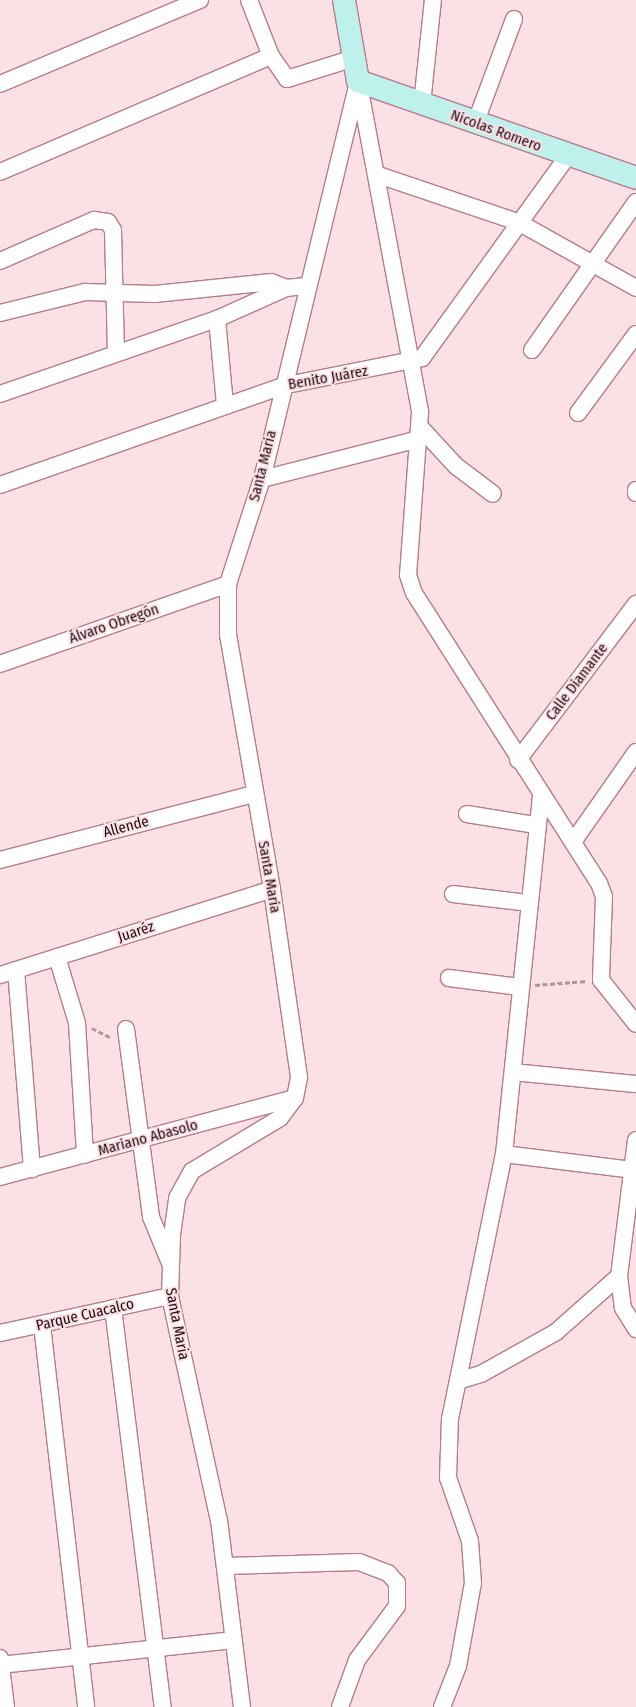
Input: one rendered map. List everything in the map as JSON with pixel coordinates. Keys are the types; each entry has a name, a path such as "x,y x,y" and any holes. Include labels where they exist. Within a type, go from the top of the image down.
{"main road":[{"name":"Santa Maria","path":"344,0 358,80"},
{"name":"Nicolas Romero","path":"358,80 475,124 636,178"}],"street":[{"path":"0,84 200,0"},
{"path":"249,0 271,56 280,73 293,80 354,58"},
{"path":"422,104 433,0"},
{"path":"475,124 514,19"},
{"path":"0,172 271,56"},
{"path":"358,80 378,176 412,363 420,433 408,575 414,592 604,896 601,980 636,1024"},
{"name":"Santa Maria","path":"242,1707 226,1566 170,1296 172,1264 177,1198 192,1171 280,1118 296,1098 299,1077 272,889 253,794 228,634 228,584 262,479 306,286 358,80"},
{"name":"Benito Juárez","path":"0,485 282,386 412,363 427,353 518,222 567,156"},
{"path":"378,176 518,222 594,262 636,288"},
{"path":"532,350 636,202"},
{"path":"0,262 94,220 104,220 113,230 113,292 116,352"},
{"path":"0,313 64,295 113,292 155,294 271,282 286,288"},
{"path":"0,394 116,352 217,319 286,288 306,286"},
{"path":"217,319 225,406"},
{"path":"578,413 636,334"},
{"path":"262,479 420,433"},
{"path":"420,433 456,466 493,494"},
{"name":"Álvaro Obregón","path":"0,664 228,584"},
{"name":"Calle Diamante","path":"518,760 636,604"},
{"path":"572,842 636,752"},
{"name":"Allende","path":"0,860 253,794"},
{"path":"442,1707 458,1666 473,1583 470,1541 448,1478 450,1419 461,1380 504,1154 513,1072 519,987 536,825 541,795"},
{"path":"467,814 536,825"},
{"name":"Juaréz","path":"0,975 272,889"},
{"path":"453,894 529,903"},
{"path":"57,958 77,1023 84,1155"},
{"path":"16,970 32,1169"},
{"path":"449,978 519,987"},
{"path":"126,1029 144,1140 151,1217 172,1264"},
{"path":"513,1072 636,1084"},
{"name":"Mariano Abasolo","path":"0,1177 296,1098"},
{"path":"636,1140 619,1276 623,1308 636,1329"},
{"path":"504,1154 632,1170"},
{"path":"461,1380 481,1374 556,1332 619,1276"},
{"name":"Parque Cuacalco","path":"0,1333 170,1296"},
{"path":"113,1308 163,1707"},
{"path":"42,1325 86,1707"},
{"path":"226,1566 359,1562 388,1573 397,1583 397,1606 357,1660 340,1707"},
{"path":"6,1707 0,1662 81,1657 234,1640"}],"path":[{"path":"519,987 601,980"},
{"path":"77,1023 128,1047"}]}
